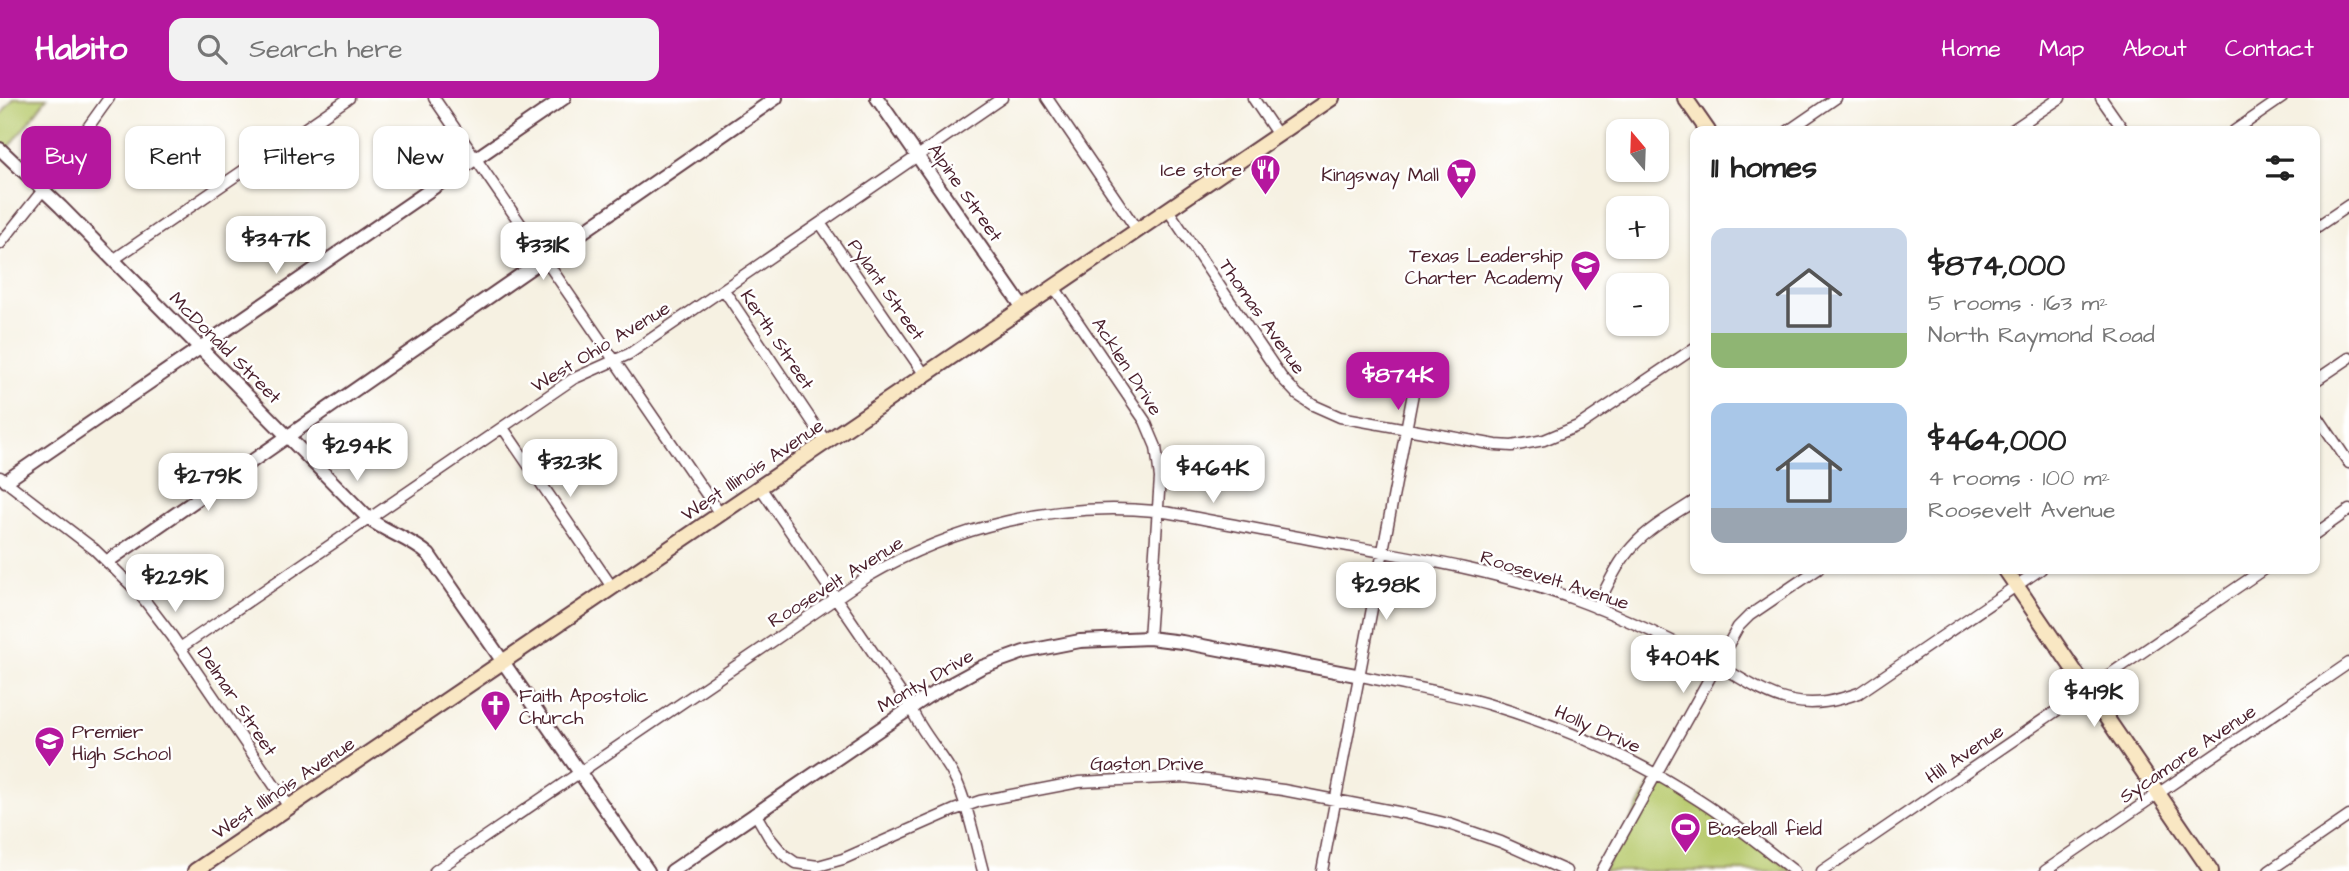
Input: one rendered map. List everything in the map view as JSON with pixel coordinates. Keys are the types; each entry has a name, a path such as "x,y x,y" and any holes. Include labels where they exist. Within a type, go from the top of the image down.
{"main road":[{"name":"West Illinois Avenue","path":"195,871 1332,98"},
{"path":"1685,98 1704,126"},
{"path":"2009,574 2211,871"}],"street":[{"path":"0,244 43,190 109,98"},
{"path":"113,260 349,98"},
{"path":"434,98 720,514"},
{"path":"3,479 200,349 564,98"},
{"path":"108,561 776,98"},
{"name":"Alpine Street","path":"877,98 1023,308"},
{"name":"West Ohio Avenue","path":"180,648 573,379 629,354 1002,98"},
{"path":"1047,98 1137,230"},
{"path":"1253,98 1278,135"},
{"path":"1795,126 1836,98"},
{"path":"2018,126 2060,98"},
{"path":"2101,98 2121,126"},
{"path":"2241,126 2282,98"},
{"name":"McDonald Street","path":"0,149 369,519 414,543 429,555 648,871"},
{"path":"2320,225 2349,205"},
{"name":"Thomas Avenue","path":"1168,210 1282,378 1312,405 1335,415 1500,446 1544,440 1580,425 1690,350"},
{"name":"Pylant Street","path":"821,223 925,375"},
{"name":"Acklen Drive","path":"1054,287 1151,432 1160,468 1149,638"},
{"name":"Kerth Street","path":"723,290 826,442"},
{"path":"2320,378 2349,358"},
{"path":"1322,871 1418,367"},
{"path":"2320,420 2349,463"},
{"path":"503,428 612,587"},
{"name":"Delmar Street","path":"3,479 59,520 108,561 150,607 289,807"},
{"path":"760,487 911,708 916,721 953,775 984,871"},
{"path":"1595,608 1618,565 1633,545 1690,504"},
{"name":"Roosevelt Avenue","path":"435,871 835,597 881,569 917,550 995,523 1035,515 1084,510 1157,511 1494,575 1542,589 1644,627 1766,692 1786,700 1811,704 1844,699 1865,689 2034,574"},
{"path":"2320,530 2349,510"},
{"path":"1602,871 1742,622 1811,574"},
{"name":"Hill Avenue","path":"1822,871 2257,574"},
{"name":"Monty Drive","path":"671,871 959,678 1024,652 1080,640 1149,638 1361,676"},
{"name":"Sycamore Avenue","path":"2045,871 2349,663"},
{"name":"Holly Drive","path":"1361,676 1433,690 1505,709 1602,747 1656,774 1729,821 1794,871"},
{"name":"Gaston Drive","path":"755,813 783,854 801,864 818,866 843,859 965,806 1066,783 1161,777 1248,784 1449,824 1501,842 1566,871"},
{"path":"2269,871 2349,816"}],"green space":[{"path":"14,98 47,98 25,126 21,126 21,132 0,159 0,116"},
{"path":"1656,774 1794,871 1603,871"}],"place":[{"name":"Ice store","path":"1265,196"},
{"name":"Kingsway Mall","path":"1462,201"},
{"name":"Texas Leadership Charter Academy","path":"1586,293"},
{"name":"Faith Apostolic Church","path":"496,733"},
{"name":"Premier High School","path":"49,769"},
{"name":"Baseball field","path":"1685,855"}]}
